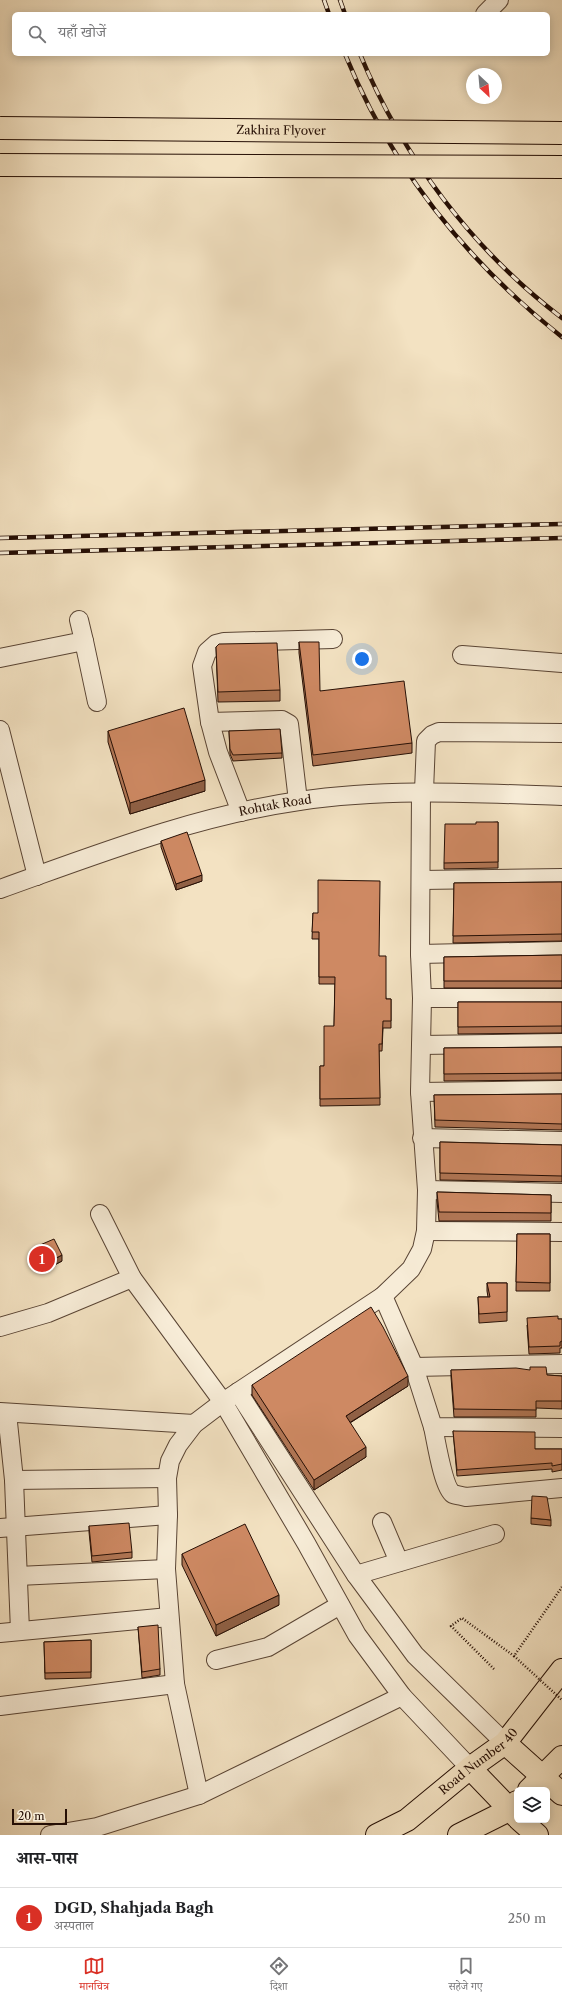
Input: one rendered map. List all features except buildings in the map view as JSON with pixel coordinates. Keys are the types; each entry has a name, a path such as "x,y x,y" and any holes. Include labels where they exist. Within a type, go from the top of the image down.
{"main road":[{"name":"Zakhira Flyover","path":"0,128 562,133"},
{"path":"0,165 562,167"},
{"name":"Road Number 40","path":"378,1835 407,1820 470,1768 505,1743 562,1670"},
{"path":"505,1743 536,1783 562,1794"},
{"path":"536,1783 562,1757"},
{"path":"470,1768 514,1811"},
{"path":"459,1835 514,1814"},
{"path":"526,1823 537,1835"}],"street":[{"path":"487,12 499,0"},
{"path":"78,620 97,702"},
{"path":"241,812 218,752 210,722 202,666 207,652 212,647 224,642 333,639"},
{"path":"0,658 84,641"},
{"path":"462,655 562,663"},
{"path":"210,722 282,720 289,724 298,801"},
{"path":"0,730 37,876"},
{"path":"199,1795 175,1684 169,1617 166,1570 168,1514 167,1478 170,1461 178,1445 194,1424 223,1402 383,1296 411,1269 422,1250 426,1231 426,1190 420,1092 422,998 420,954 420,880 422,791 426,741 432,735 439,732 562,733"},
{"name":"Rohtak Road","path":"0,889 139,839 241,812 298,801 351,795 422,791 562,796"},
{"path":"420,880 562,878"},
{"path":"420,954 562,951"},
{"path":"422,998 562,998"},
{"path":"421,1045 562,1043"},
{"path":"420,1092 562,1090"},
{"path":"422,1138 562,1141"},
{"path":"426,1190 562,1192"},
{"path":"100,1214 132,1278 223,1402 357,1635 402,1696 470,1768"},
{"path":"426,1231 562,1232"},
{"path":"0,1327 48,1313 132,1278"},
{"path":"383,1296 414,1367 433,1427 448,1488 453,1494 466,1497 562,1488"},
{"path":"414,1367 562,1364"},
{"path":"238,1392 356,1575 415,1655 505,1743"},
{"path":"20,1631 18,1576 8,1528 14,1480 4,1413 194,1424"},
{"path":"433,1427 562,1428"},
{"path":"14,1480 167,1478"},
{"path":"8,1528 168,1514"},
{"path":"382,1522 399,1562"},
{"path":"356,1575 495,1534"},
{"path":"18,1576 166,1570"},
{"path":"216,1660 268,1647 340,1605"},
{"path":"0,1633 169,1617"},
{"path":"0,1706 175,1684"},
{"path":"50,1835 97,1826 199,1795 402,1696"}],"path":[{"path":"514,1656 562,1587"},
{"path":"494,1669 451,1626 462,1618 514,1656 562,1700"}],"railway":[{"path":"324,0 328,12"},
{"path":"340,0 344,12"},
{"path":"346,56 385,135 409,173 435,209 463,244 494,277 527,308 562,337"},
{"path":"361,56 377,92 397,130 419,165 444,200 470,232 499,263 562,318"},
{"path":"0,538 562,524"},
{"path":"0,553 562,538"}],"place":[{"name":"DGD, Shahjada Bagh","path":"42,1259"}]}
